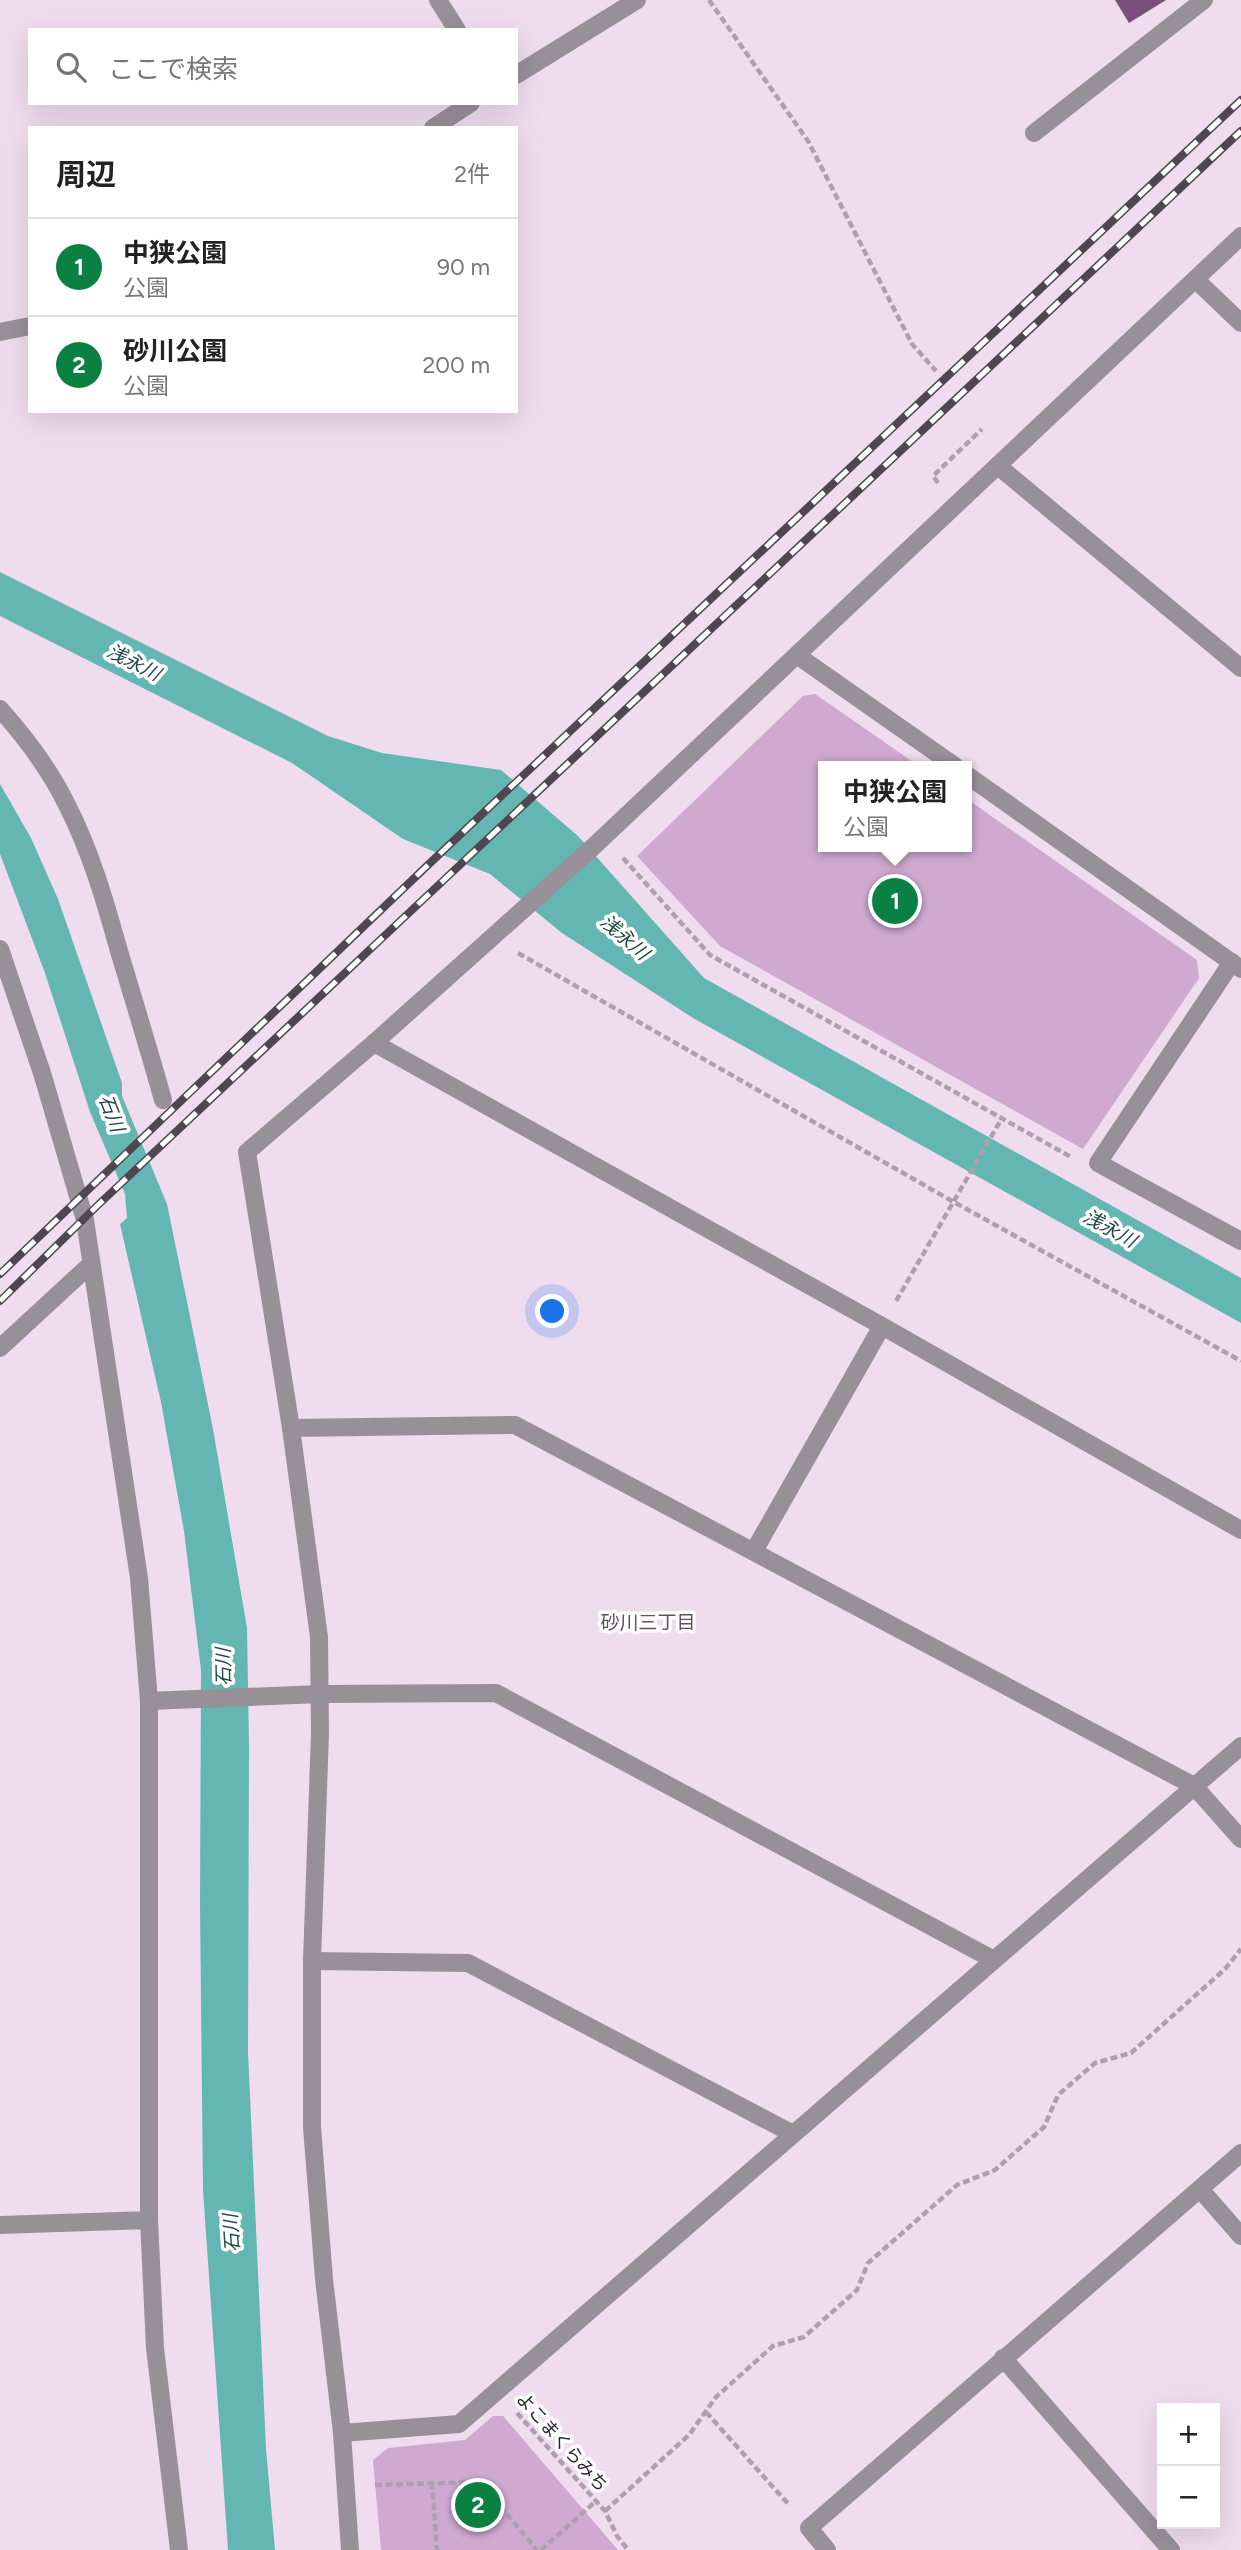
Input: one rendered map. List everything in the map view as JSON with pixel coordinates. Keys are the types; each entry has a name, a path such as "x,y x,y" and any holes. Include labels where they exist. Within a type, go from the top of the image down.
{"street":[{"path":"438,0 456,28"},
{"path":"518,74 637,0"},
{"path":"1034,133 1203,0"},
{"path":"436,126 468,105"},
{"path":"350,2550 342,2433 324,2279 312,2127 312,1961 320,1694 319,1637 291,1428 247,1152 374,1043 593,847 1241,236"},
{"path":"1196,280 1241,323"},
{"path":"0,332 28,326"},
{"path":"998,466 1241,668"},
{"path":"798,656 948,761"},
{"path":"0,709 46,768 84,841 98,878 163,1100"},
{"path":"972,779 1237,966 1098,1163 1241,1241"},
{"path":"0,949 42,1073 79,1197 139,1578 149,1701 149,2220 155,2348 179,2550"},
{"path":"374,1043 1241,1530"},
{"path":"0,1348 91,1264"},
{"path":"754,1551 882,1326"},
{"path":"291,1428 515,1425 1194,1786 1241,1839"},
{"path":"149,1701 276,1695 496,1693 994,1960"},
{"path":"342,2433 459,2424 1241,1746"},
{"path":"312,1961 468,1963 793,2134"},
{"path":"827,2550 808,2528 1241,2153"},
{"path":"1200,2189 1241,2236"},
{"path":"0,2225 149,2220"},
{"path":"1003,2358 1171,2550"}],"path":[{"path":"709,0 808,141 912,344 936,371"},
{"path":"941,486 933,477 982,429"},
{"path":"620,854 710,955 1078,1160 1098,1163"},
{"path":"514,951 952,1201 1241,1361"},
{"path":"882,1326 1002,1118"},
{"name":"よこまくらみち","path":"605,2511 689,2435 716,2397 773,2346 804,2337 857,2290 868,2263 957,2185 995,2170 1044,2127 1058,2095 1095,2063 1131,2053 1225,1969 1241,1949"},
{"name":"よこまくらみち","path":"498,2391 605,2511 617,2536 628,2550"},
{"path":"706,2412 808,2528"},
{"path":"370,2485 480,2482 539,2550 596,2501"},
{"path":"432,2483 437,2550"}],"shaded area":[{"path":"815,694 912,761 818,761 818,852 972,852 972,802 1197,960 1199,978 1083,1149 720,946 637,856 803,696"},
{"path":"493,2416 503,2416 618,2550 381,2550 373,2460 388,2448 465,2440"}],"water":[{"name":"浅永川","path":"0,572 328,736 382,753 501,770 578,836 704,978 1241,1278 1241,1323 693,1018 562,933 490,874 403,839 292,763 0,616"},
{"name":"石川","path":"0,784 31,838 58,899 122,1083 122,1096 167,1204 213,1429 247,1628 248,2052 266,2449 275,2550 228,2550 203,2190 201,1670 184,1531 161,1402 120,1224 127,1218 125,1194 90,1112 45,973 0,854"}],"building":[{"path":"1115,0 1166,0 1129,23"}],"railway":[{"path":"0,1274 429,864 1241,100"},
{"path":"0,1301 98,1205 1241,131"}],"place":[{"name":"中狭公園","path":"895,901"},
{"name":"砂川公園","path":"478,2505"}],"district":[{"name":"砂川三丁目","path":"648,1622"}]}
